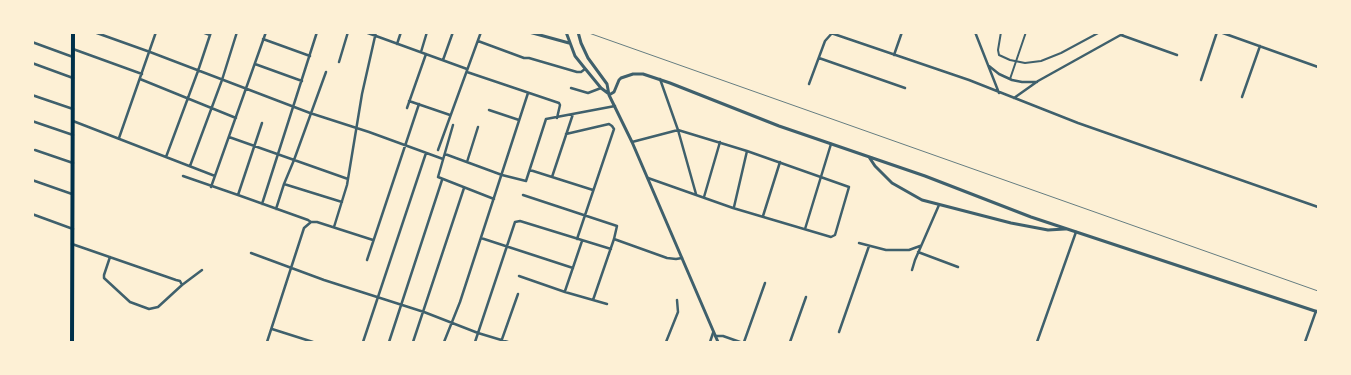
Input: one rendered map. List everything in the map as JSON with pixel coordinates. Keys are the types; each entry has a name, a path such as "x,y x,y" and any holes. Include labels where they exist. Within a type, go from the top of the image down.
{"main road":[{"path":"72,342 74,32"}],"street":[{"path":"94,32 293,107 443,159"},
{"path":"119,138 156,32"},
{"path":"166,157 210,34 202,32"},
{"path":"190,166 222,80 237,32"},
{"path":"212,187 266,32"},
{"path":"262,204 317,32"},
{"path":"339,62 348,32"},
{"path":"364,32 376,34 397,44 560,104 557,118"},
{"path":"397,44 401,32"},
{"path":"421,53 428,32"},
{"path":"443,60 453,32"},
{"path":"438,150 481,32"},
{"path":"529,32 569,43"},
{"path":"566,32 576,56 601,88 609,95"},
{"path":"578,32 580,43 588,58 607,84 609,95 648,178 718,342"},
{"path":"828,32 969,80 1096,129 1318,207"},
{"path":"894,55 902,32"},
{"path":"974,32 999,93"},
{"path":"1001,32 999,54 1016,62 1032,63 1061,53 1100,32"},
{"path":"1010,79 1026,32"},
{"path":"1014,98 1038,81 1126,32"},
{"path":"1201,80 1218,32 1318,67"},
{"path":"809,84 825,41 832,33"},
{"path":"334,227 348,179 362,94 376,34"},
{"path":"1121,35 1177,55"},
{"path":"263,40 310,56"},
{"path":"477,41 524,58 577,72 585,69"},
{"path":"32,42 73,57"},
{"path":"1242,97 1260,46"},
{"path":"73,49 142,74"},
{"path":"407,108 426,54"},
{"path":"819,58 905,88"},
{"path":"32,64 73,78"},
{"path":"255,64 302,81"},
{"path":"988,66 1010,79 1022,82 1038,81"},
{"path":"276,209 326,72"},
{"path":"609,95 614,92 618,80 633,74 642,74 660,79 779,126 1076,232 1317,311 1305,342"},
{"path":"140,79 236,118"},
{"path":"660,79 678,130 696,195"},
{"path":"571,88 589,92 601,88"},
{"path":"444,342 460,302 528,93"},
{"path":"32,95 73,109"},
{"path":"409,100 451,115"},
{"path":"367,260 419,104"},
{"path":"445,154 502,175 526,181 548,118 557,118 615,106"},
{"path":"489,110 519,120"},
{"path":"552,177 573,114"},
{"path":"32,121 73,135"},
{"path":"73,121 215,176"},
{"path":"238,195 262,123"},
{"path":"566,134 609,124 613,127 613,132 577,239"},
{"path":"453,125 438,177 494,200"},
{"path":"468,162 478,127"},
{"path":"632,142 678,130 747,150 849,187 834,237 830,237 734,208 648,178"},
{"path":"229,137 348,179"},
{"path":"704,197 720,142"},
{"path":"805,229 831,144"},
{"path":"35,150 73,163"},
{"path":"734,208 747,150"},
{"path":"363,342 426,153"},
{"path":"869,157 892,183 922,200 1011,223 1048,230 1068,229"},
{"path":"764,216 780,162"},
{"path":"530,170 593,190"},
{"path":"184,176 311,222 317,222 374,240"},
{"path":"32,180 72,194"},
{"path":"389,342 442,180"},
{"path":"284,184 342,202"},
{"path":"413,342 464,188"},
{"path":"523,195 616,225 617,228 611,250 594,300"},
{"path":"912,270 920,246 939,205"},
{"path":"32,214 73,229"},
{"path":"475,342 514,223 518,221 611,250"},
{"path":"268,342 304,228 311,222"},
{"path":"1036,342 1076,232"},
{"path":"480,238 573,268"},
{"path":"614,239 667,258 676,260 682,258"},
{"path":"564,292 582,240"},
{"path":"859,243 886,250 913,249 920,246"},
{"path":"72,244 176,280 182,285"},
{"path":"839,332 869,246"},
{"path":"918,252 958,267"},
{"path":"251,253 508,342"},
{"path":"110,257 104,278 130,302 149,309 162,305 182,285 202,270"},
{"path":"519,276 564,292 607,304"},
{"path":"744,342 765,283"},
{"path":"501,341 518,294"},
{"path":"790,342 806,297"},
{"path":"666,342 678,312 677,300"},
{"path":"272,329 313,342"},
{"path":"710,342 714,334"},
{"path":"714,334 740,342"}],"railway":[{"path":"586,32 1318,291"}]}
